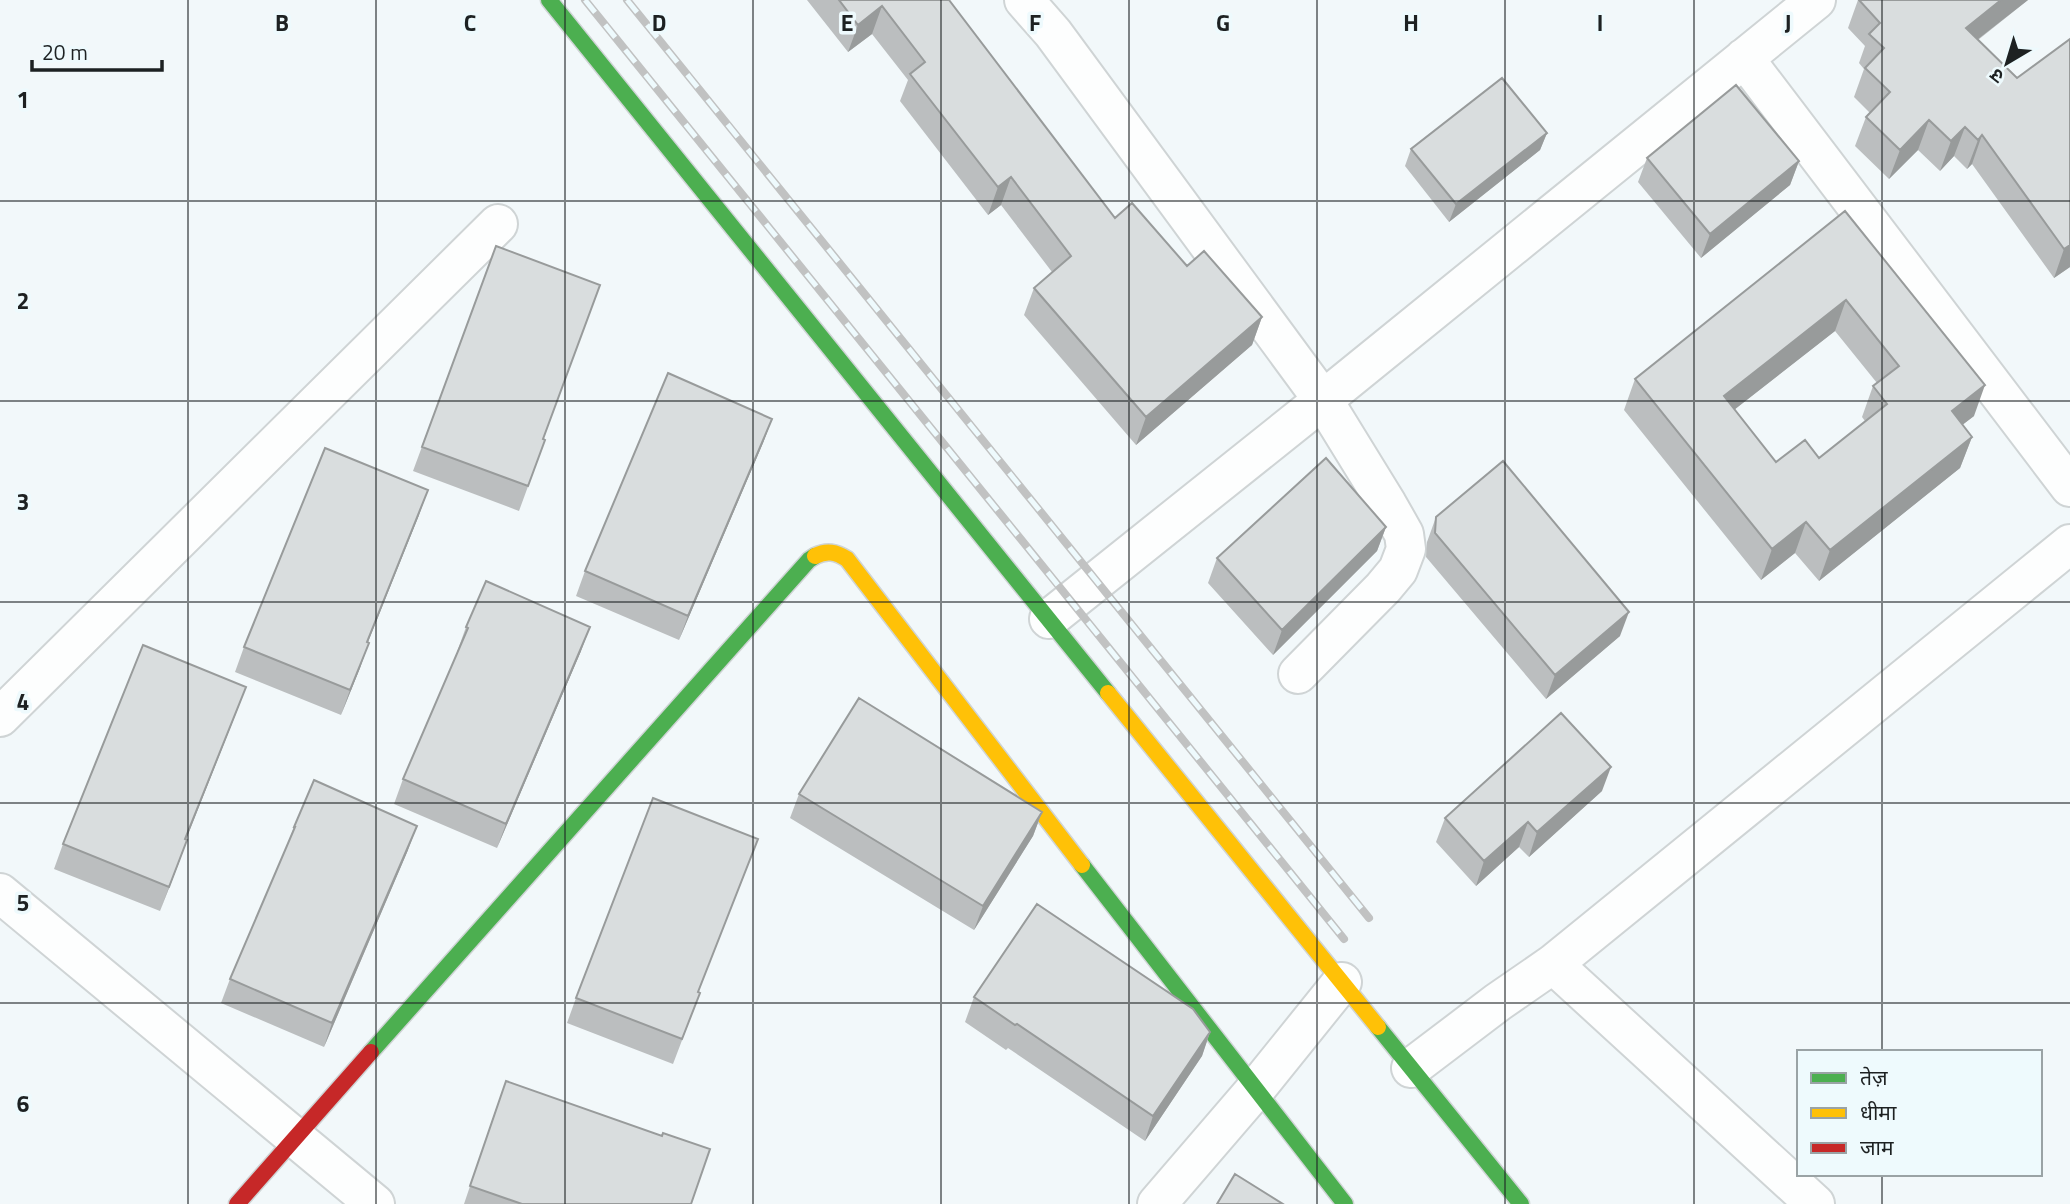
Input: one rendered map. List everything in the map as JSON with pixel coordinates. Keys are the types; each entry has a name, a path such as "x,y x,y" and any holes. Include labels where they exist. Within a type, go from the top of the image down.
{"street":[{"path":"549,0 1521,1204"},
{"path":"1024,0 1053,33 1323,400 1404,534 1406,549 1398,570 1383,589 1298,674"},
{"path":"1049,619 1816,0"},
{"path":"1744,58 2070,487"},
{"path":"0,717 498,224"},
{"path":"1411,1068 1553,964 2070,544"},
{"path":"237,1204 809,560 825,551 833,551 847,559 1345,1204"},
{"path":"0,893 375,1204"},
{"path":"1553,964 1815,1204"},
{"path":"1157,1204 1255,1090 1342,982"}],"building":[{"path":"839,0 949,0 1115,218 1132,203 1187,266 1204,251 1262,317 1146,417 1034,288 1071,256 1011,177 998,187 910,74 925,62 882,6 858,25"},
{"path":"1859,0 2001,0 1966,28 2017,78 2070,39 2070,245 2064,249 1982,135 1978,140 1965,127 1951,141 1929,120 1900,150 1866,117 1890,92 1865,68 1884,48 1869,34 1880,23"},
{"path":"1502,78 1547,133 1456,204 1411,149"},
{"path":"1736,85 1799,161 1710,234 1647,158"},
{"path":"1845,211 1985,385 1952,411 1972,437 1830,550 1806,522 1772,549 1635,379","holes":["1846,300 1899,366 1873,386 1887,404 1819,458 1805,440 1776,462 1724,396"]},
{"path":"496,246 600,285 528,486 422,447"},
{"path":"668,373 772,419 688,616 585,571"},
{"path":"325,448 428,490 350,690 244,647"},
{"path":"1326,458 1386,527 1282,630 1217,558"},
{"path":"1503,461 1629,612 1555,675 1435,533 1436,517"},
{"path":"486,581 590,627 506,824 403,779"},
{"path":"143,645 246,687 185,839 187,840 169,887 63,844"},
{"path":"859,698 1042,812 983,906 799,794"},
{"path":"1561,713 1611,767 1537,832 1528,822 1484,861 1445,818"},
{"path":"314,780 417,826 332,1023 230,979"},
{"path":"653,798 758,839 682,1039 576,998"},
{"path":"1037,904 1193,1009 1210,1032 1153,1116 974,997"},
{"path":"506,1081 662,1136 663,1133 710,1149 691,1204 522,1204 470,1186"},
{"path":"1235,1174 1283,1204 1217,1204"}],"railway":[{"path":"585,0 1344,939"},
{"path":"627,0 1369,918"}],"traffic: fast":[{"path":"549,0 1108,693"},
{"path":"371,1052 815,556"},
{"path":"1082,865 1345,1204"},
{"path":"1378,1027 1521,1204"}],"traffic: slow":[{"path":"815,556 831,553 847,559 1082,865"},
{"path":"1108,693 1378,1027"}],"traffic: jam":[{"path":"237,1204 371,1052"}]}
